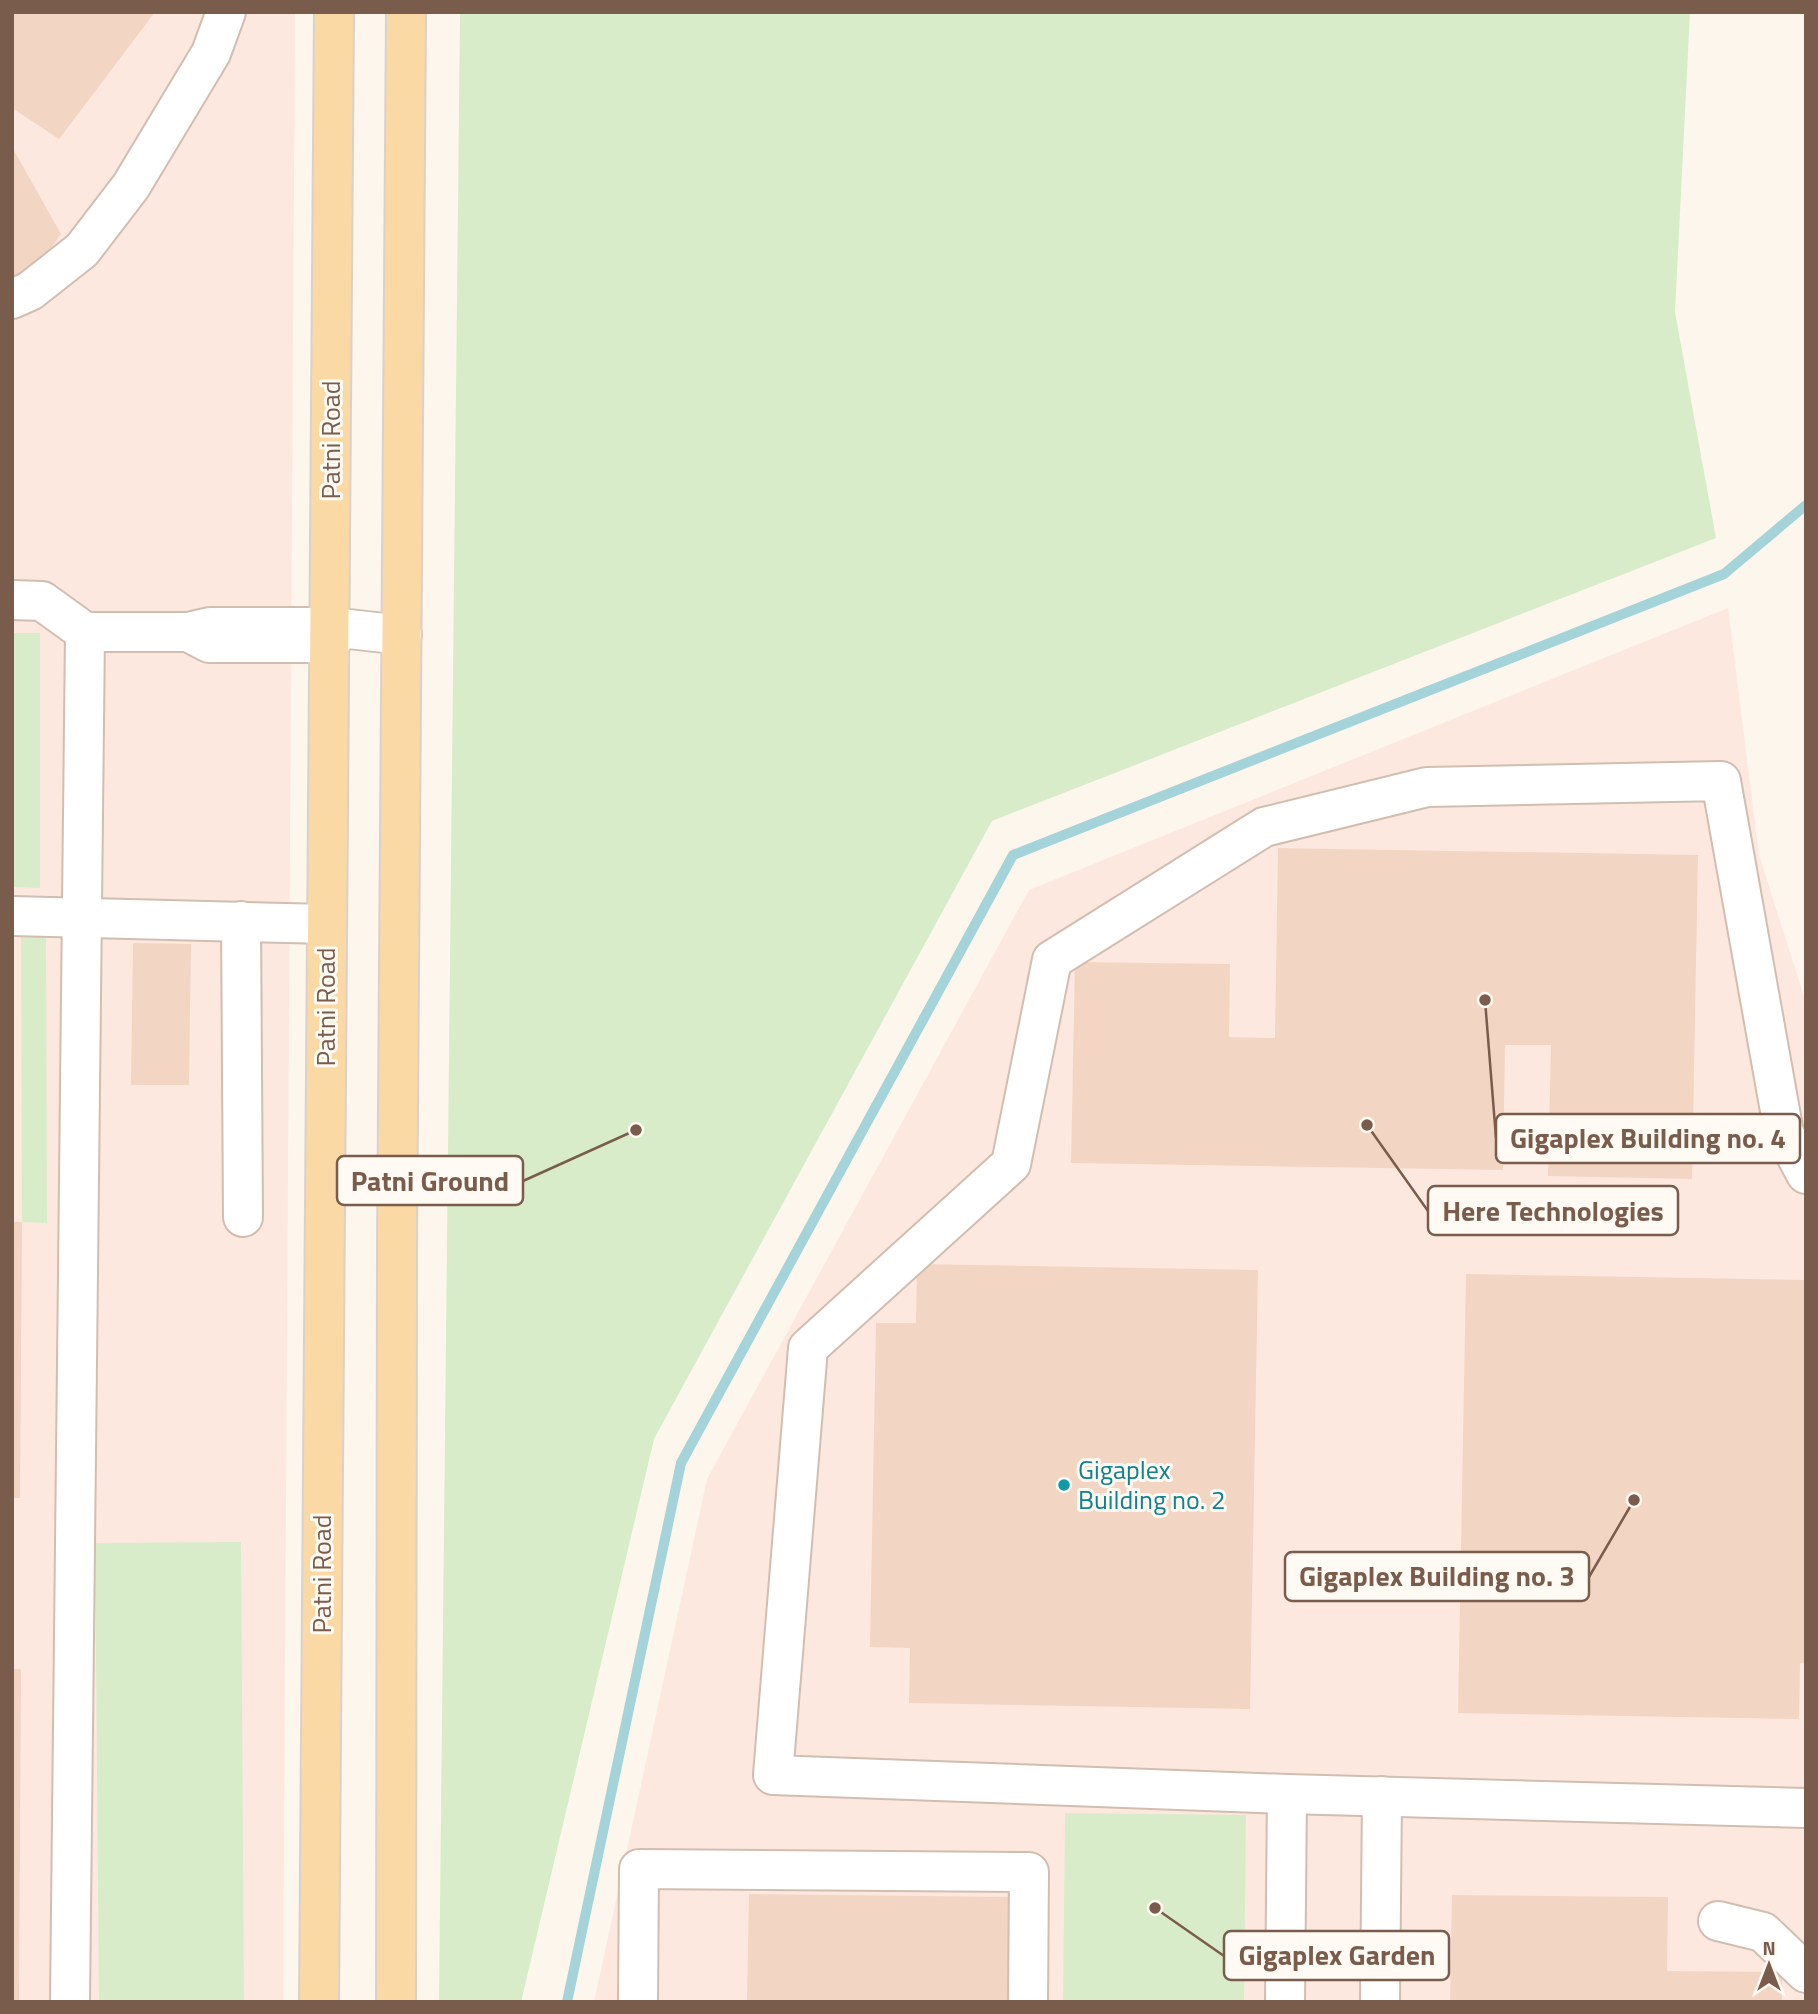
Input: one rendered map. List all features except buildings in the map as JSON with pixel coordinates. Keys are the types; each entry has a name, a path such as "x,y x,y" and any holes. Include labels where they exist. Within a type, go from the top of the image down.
{"main road":[{"name":"Patni Road","path":"319,2002 334,12"},
{"path":"396,2002 397,1325 406,12"}],"lane":[{"path":"12,299 30,291 82,250 131,186 211,53 226,12"},
{"path":"12,600 42,601 85,632 188,632 210,627 331,635 402,635"},
{"path":"69,2002 85,632"},
{"path":"1806,1174 1784,1133 1721,781 1427,788 1264,827 1052,960 1011,1164 807,1348 773,1776 1806,1808"},
{"path":"12,916 327,923"},
{"path":"242,921 243,1217"},
{"path":"1285,2002 1287,1794"},
{"path":"1380,2002 1382,1796"},
{"path":"638,2002 639,1869 1029,1872 1028,2002"},
{"path":"1718,1921 1763,1932 1806,1973"}],"shaded area":[{"path":"12,12 295,12 283,2002 12,2002"},
{"path":"1728,608 1759,855 1806,1003 1806,2002 594,2002 707,1479 1029,890"}],"green space":[{"path":"460,12 1690,12 1675,312 1716,538 992,821 654,1439 521,2002 439,2002"},
{"path":"12,633 40,633 40,888 12,887"},
{"path":"21,935 46,935 47,1223 22,1222"},
{"path":"241,1542 244,2002 99,2002 95,1543"},
{"path":"1065,1813 1246,1815 1244,2002 1063,2002"}],"waterway":[{"path":"567,2002 681,1463 1013,855 1724,574 1806,505"}],"place":[{"name":"Gigaplex Building no. 4","path":"1485,1000"},
{"name":"Here Technologies","path":"1367,1125"},
{"name":"Patni Ground","path":"636,1130"},
{"name":"Gigaplex Building no. 2","path":"1064,1485"},
{"name":"Gigaplex Building no. 3","path":"1634,1500"},
{"name":"Gigaplex Garden","path":"1155,1908"}]}
